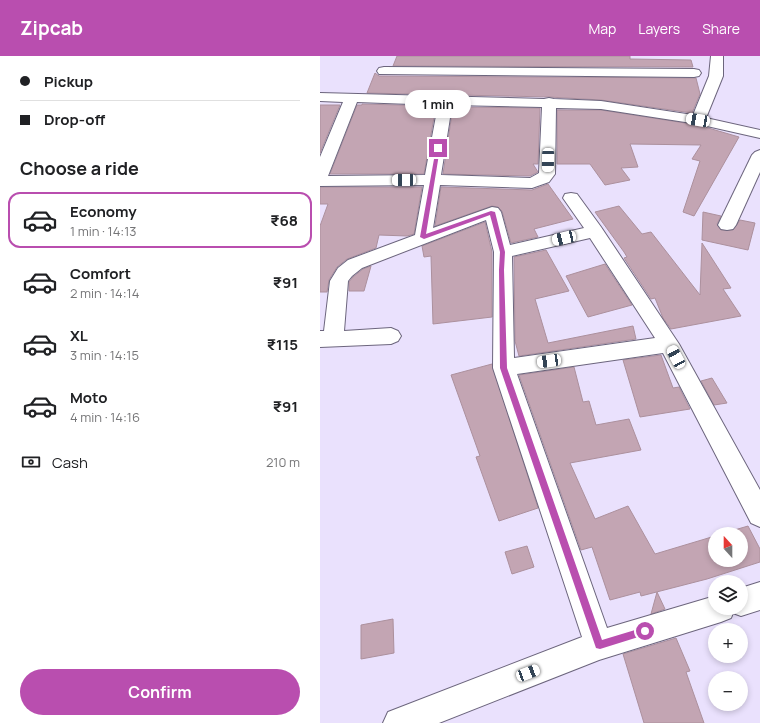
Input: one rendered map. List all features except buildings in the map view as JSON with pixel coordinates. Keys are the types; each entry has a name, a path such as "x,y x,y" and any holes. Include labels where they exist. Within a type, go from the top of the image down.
{"street":[{"path":"698,120 716,76 717,56"},
{"path":"384,71 473,67 641,67 694,73"},
{"path":"564,67 566,95"},
{"path":"320,97 446,101 549,102 566,95 608,106 698,120 760,134"},
{"path":"320,176 352,98"},
{"path":"422,237 446,101"},
{"path":"320,181 433,180 532,183 544,179 548,174 549,102"},
{"path":"727,225 760,155"},
{"path":"571,198 595,231 669,344 760,514"},
{"path":"391,336 327,339 339,281 345,272 355,264 422,237 492,212 503,252 504,368 600,645"},
{"path":"503,252 595,231"},
{"path":"504,368 669,344"},
{"path":"748,600 760,596"},
{"path":"399,723 600,645 708,612"}],"route":[{"path":"438,148 422,237 492,212 503,252 504,368 600,645 645,631"}]}
